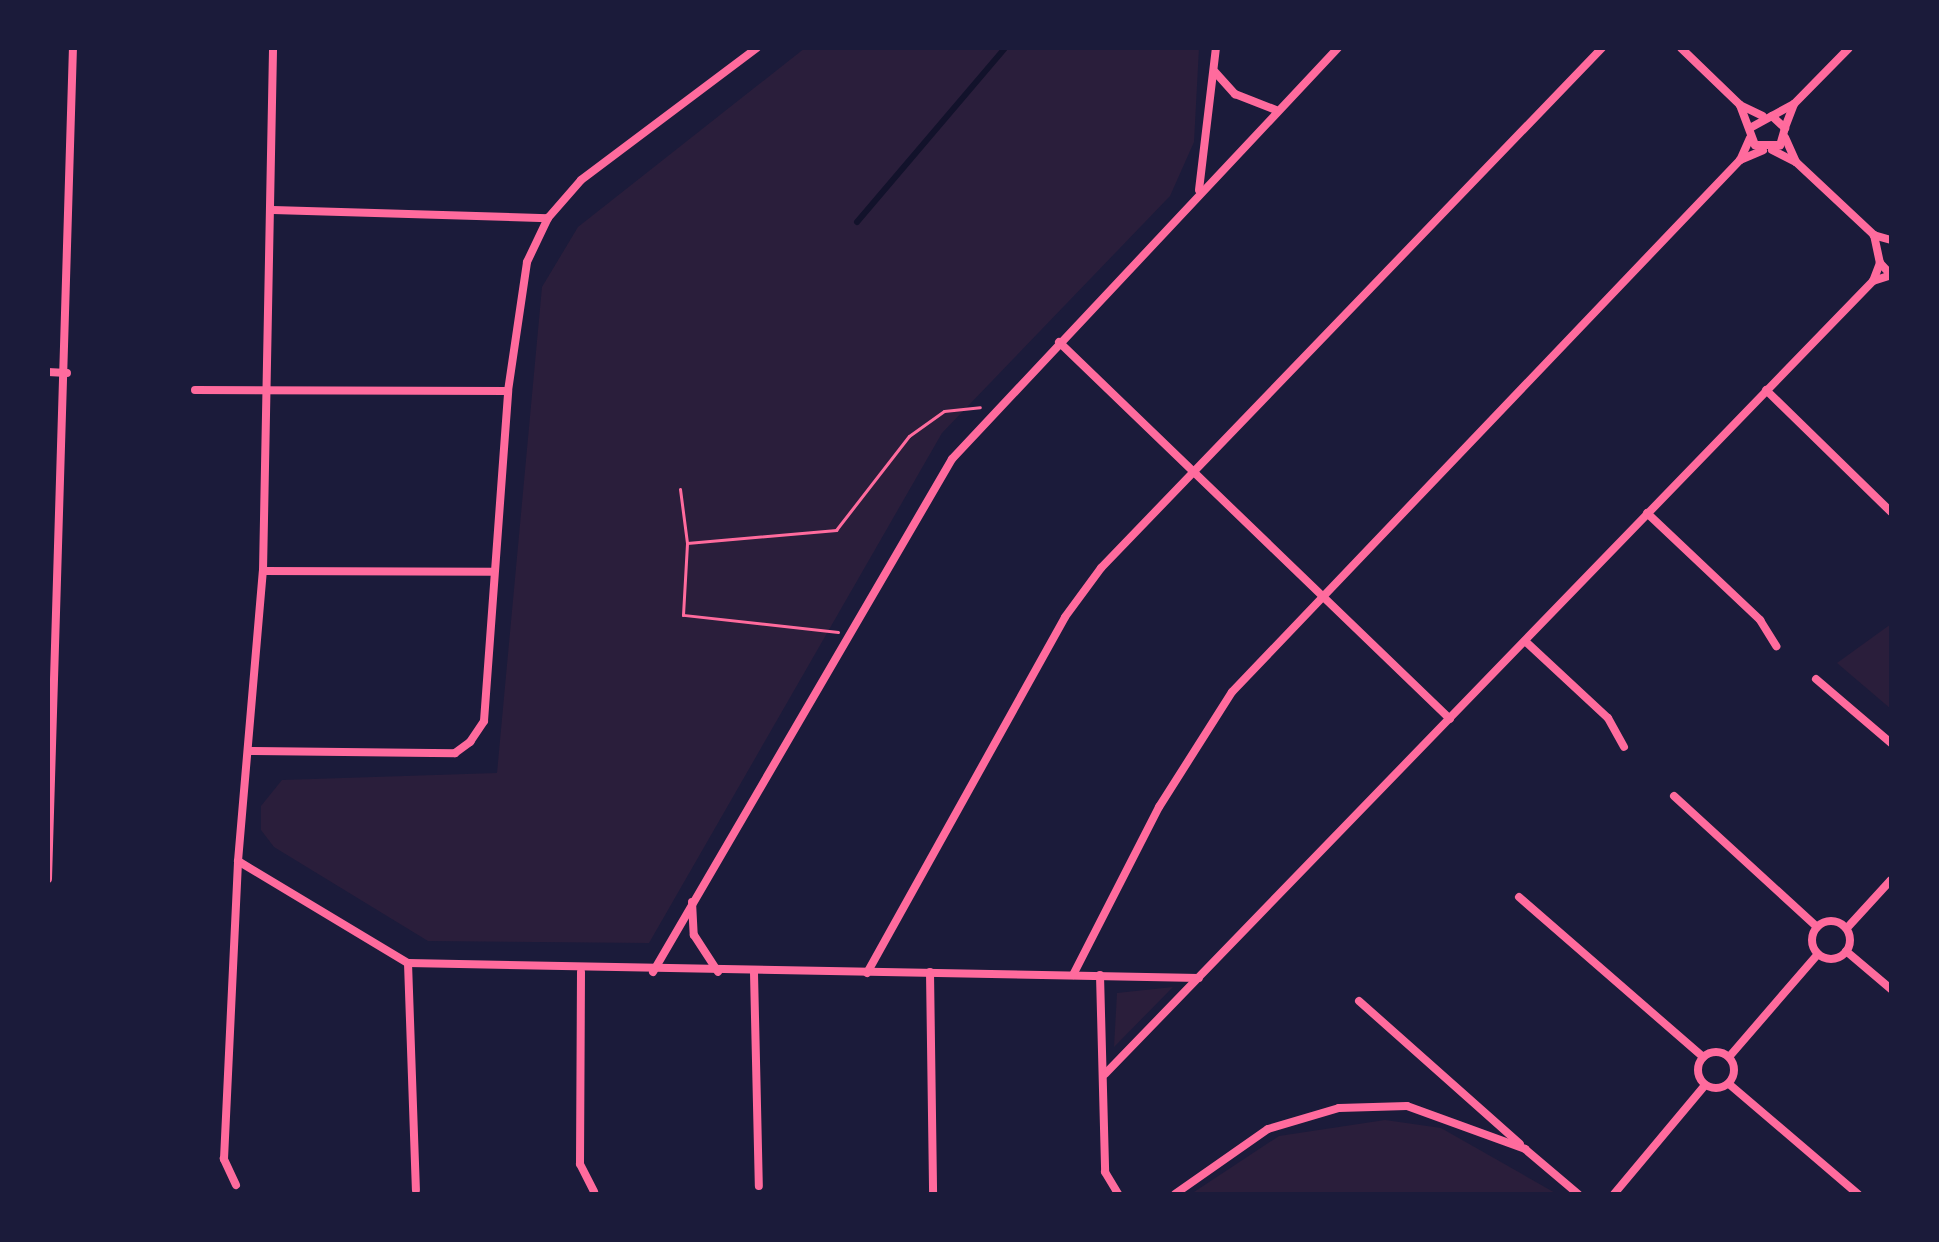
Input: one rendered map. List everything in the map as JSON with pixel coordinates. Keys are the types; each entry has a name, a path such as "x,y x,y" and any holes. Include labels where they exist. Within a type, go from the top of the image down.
{"street":[{"path":"48,879 67,373 73,48"},
{"path":"236,1185 224,1159 238,861 263,571 273,210 273,48"},
{"path":"248,751 462,748 484,721 508,391 527,262 548,218 581,180 757,48"},
{"path":"1199,190 1216,48"},
{"path":"653,972 846,634 952,459 996,405 1338,48"},
{"path":"867,973 1065,617 1101,568 1193,469 1602,48"},
{"path":"1681,48 1740,105 1768,116 1785,133 1796,162"},
{"path":"1073,975 1159,807 1232,692 1321,593 1740,160 1750,133 1768,116 1794,104 1849,48"},
{"path":"1215,72 1235,94 1276,110"},
{"path":"1740,160 1767,150 1785,133 1794,104"},
{"path":"1740,105 1750,133 1767,150 1796,162 1874,235 1891,241 1880,258 1873,281"},
{"path":"273,210 548,218"},
{"path":"1105,1074 1873,281 1891,275 1880,258 1874,235"},
{"path":"1059,342 1450,719"},
{"path":"48,372 67,373"},
{"path":"195,390 508,391"},
{"path":"1766,390 1891,512"},
{"path":"1647,513 1760,620 1776,646"},
{"path":"263,571 494,572"},
{"path":"1525,641 1608,718 1624,747"},
{"path":"1816,679 1891,743"},
{"path":"1674,796 1817,927 1847,928"},
{"path":"238,861 408,963 581,972 930,972 1199,978"},
{"path":"1846,951 1847,928 1891,880"},
{"path":"1519,897 1703,1057 1729,1057 1818,954 1817,927"},
{"path":"692,901 694,935 718,972"},
{"path":"1818,954 1835,958 1846,951"},
{"path":"1846,951 1891,989"},
{"path":"408,963 416,1190"},
{"path":"581,972 580,1164 594,1192"},
{"path":"930,972 933,1194"},
{"path":"754,973 759,1186"},
{"path":"1100,975 1105,1074 1105,1172 1118,1194"},
{"path":"1359,1001 1578,1194"},
{"path":"1703,1057 1698,1069 1705,1085"},
{"path":"1729,1057 1735,1073 1729,1084"},
{"path":"1614,1194 1705,1085 1729,1084 1858,1194"},
{"path":"1175,1194 1268,1129 1339,1108 1407,1106 1525,1149"}],"path":[{"path":"687,543 836,530 909,436 944,411 996,405"},
{"path":"680,489 687,543 683,615 761,626 793,622 846,634"}],"shaded area":[{"path":"805,48 1199,48 1194,142 1170,196 942,433 649,943 428,941 274,847 261,830 261,806 282,780 497,773 542,287 578,227"},
{"path":"1891,624 1891,709 1837,663"},
{"path":"1173,987 1114,1047 1117,993"},
{"path":"1385,1120 1441,1128 1557,1194 1191,1194 1279,1136"}],"waterway":[{"path":"857,222 1005,48"}]}
